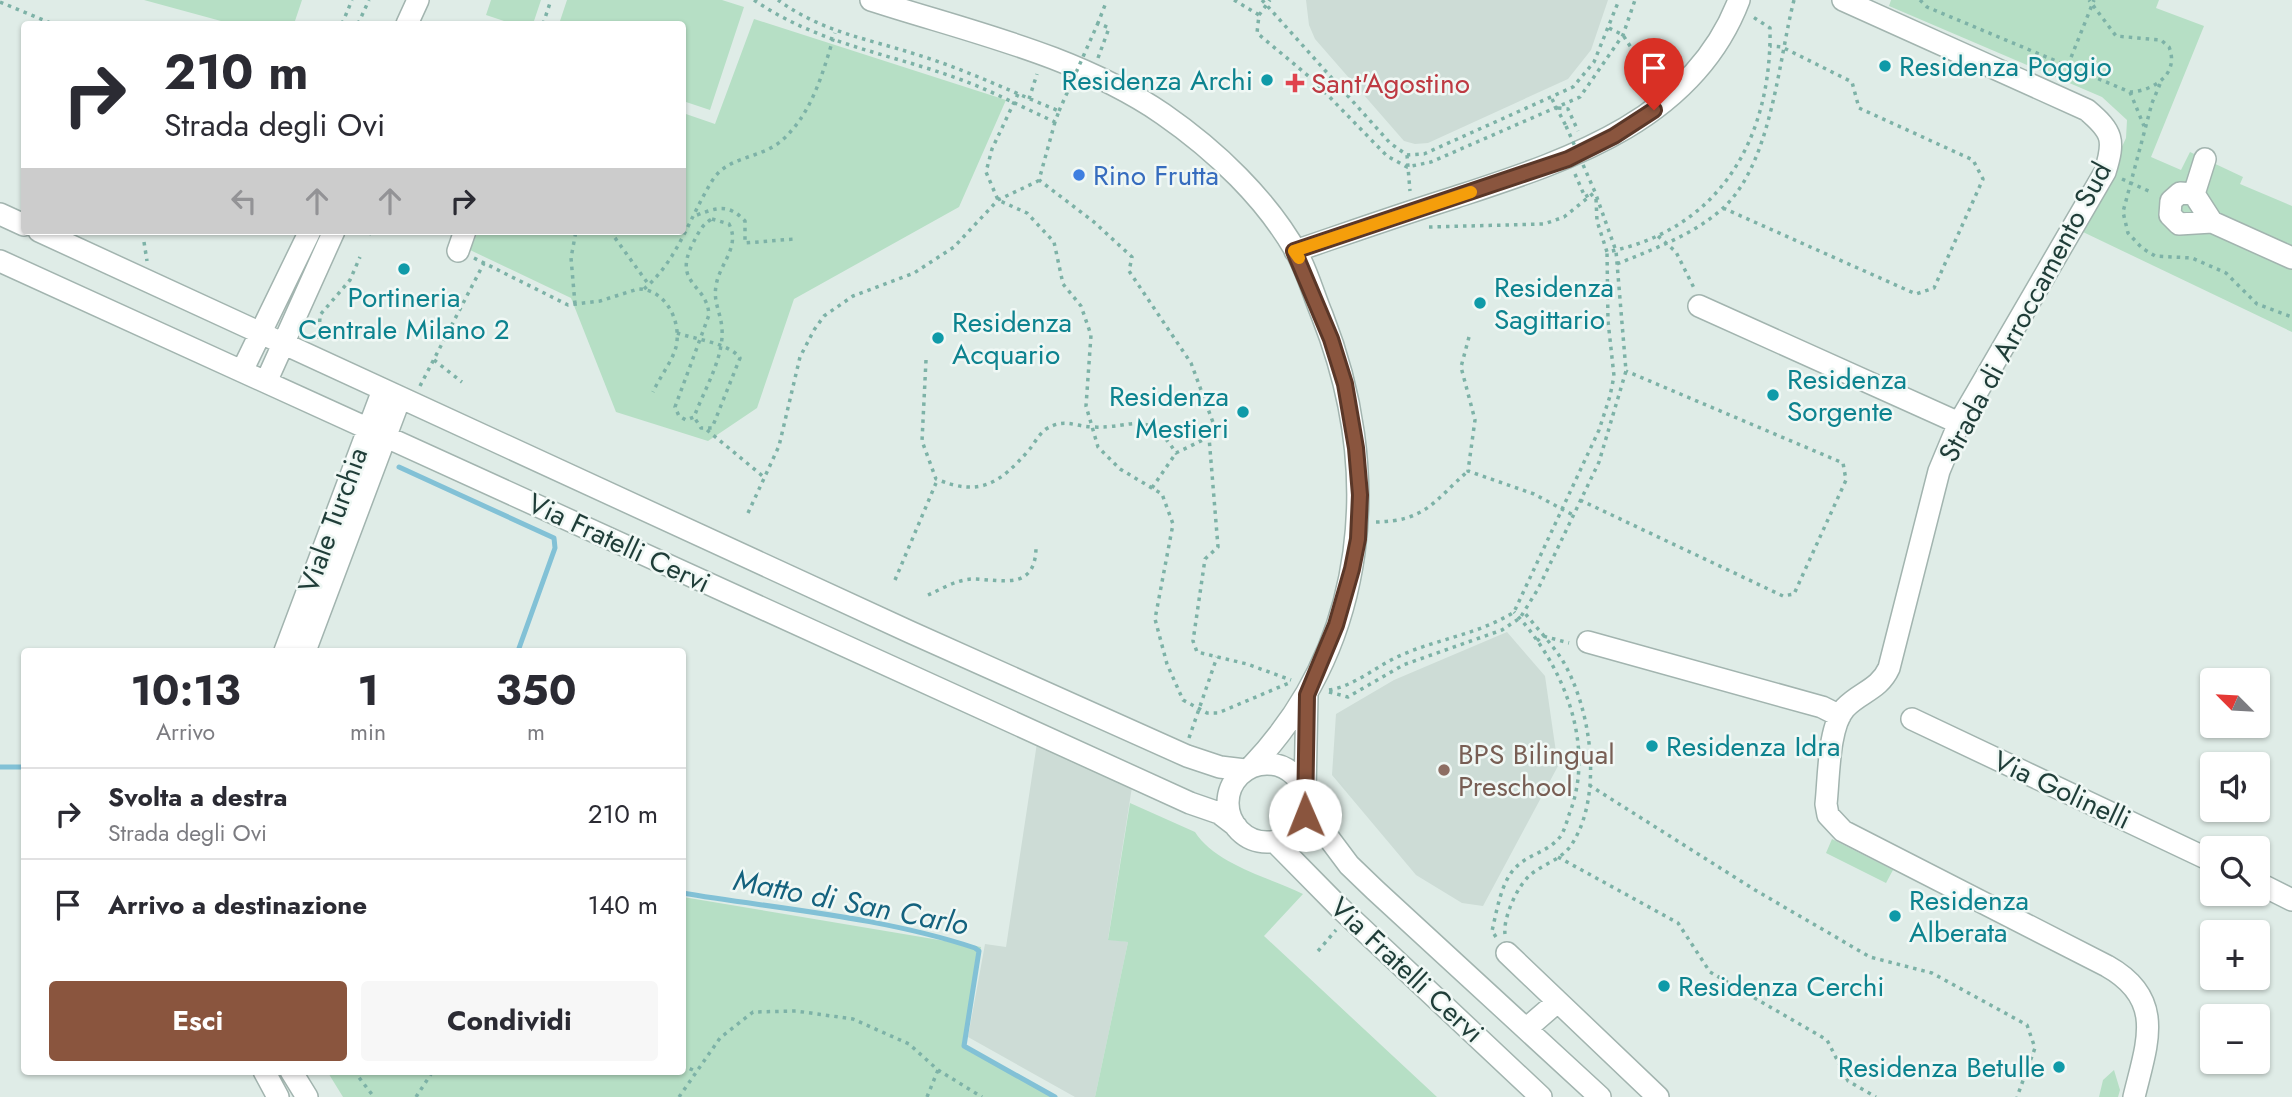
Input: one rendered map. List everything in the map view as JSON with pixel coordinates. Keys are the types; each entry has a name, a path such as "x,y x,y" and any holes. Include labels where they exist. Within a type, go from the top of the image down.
{"street":[{"path":"408,21 418,0"},
{"path":"871,0 1044,55 1092,73 1125,90 1190,134 1227,166 1265,207 1294,251 1331,339 1345,384 1360,480 1358,539 1336,625 1303,690 1230,790 1228,803 1236,826 1249,838 1275,842 1290,835 1305,815 1314,791 1303,690"},
{"name":"Strada di Arroccamento Sud","path":"1839,718 1850,704 1874,689 1889,668 1939,471 1959,423 2066,245 2105,172 2112,150 2111,135 2087,110 1843,0"},
{"path":"1294,251 1568,159 1614,136 1665,101 1707,57 1738,3"},
{"path":"2194,194 2205,159"},
{"path":"2194,194 2180,193 2171,201 2170,215 2179,224 2212,222 2292,258"},
{"path":"2194,194 2212,222"},
{"path":"0,214 21,224"},
{"name":"Via Fratelli Cervi","path":"48,235 400,392 1187,755 1220,767 1248,768"},
{"path":"242,371 308,235"},
{"path":"266,382 332,235"},
{"name":"Via Fratelli Cervi","path":"0,261 1190,803 1219,813 1236,826"},
{"path":"1699,306 1959,423"},
{"name":"Viale Turchia","path":"286,648 376,432 400,392"},
{"name":"Viale Turchia","path":"307,648 376,432"},
{"path":"1588,642 1822,707 1839,718 1826,804 1835,825 2121,973 2140,993 2146,1007 2149,1032 2134,1097"},
{"name":"Via Golinelli","path":"1912,719 2200,856"},
{"path":"1248,768 1267,763 1283,766 1314,791"},
{"name":"Via Fratelli Cervi","path":"1305,815 1316,821 1349,865 1375,890 1600,1097"},
{"name":"Via Fratelli Cervi","path":"1275,842 1467,1037 1541,1097"},
{"path":"2270,889 2292,900"},
{"path":"1507,953 1556,1003 1657,1097"},
{"name":"Via Fratelli Cervi","path":"1527,1030 1556,1003"},
{"path":"266,1075 278,1097"},
{"path":"293,1075 307,1097"}],"path":[{"path":"343,21 352,0"},
{"path":"359,21 369,0"},
{"path":"543,21 551,0"},
{"path":"754,0 779,17 832,41 963,80 1055,122"},
{"path":"778,0 801,17 835,33 916,54 1059,111"},
{"path":"1234,0 1259,15"},
{"path":"1262,0 1269,1 1390,143 1406,155 1424,154 1552,99 1573,87 1594,62 1619,0"},
{"path":"1269,1 1259,15 1257,33 1312,79 1387,156 1407,167 1431,162 1580,97 1623,35 1635,0"},
{"path":"1617,264 1691,232 1723,208 1749,170 1778,90 1782,47 1794,0"},
{"path":"1920,0 1927,7 2130,92 2144,91 2161,83 2169,70 2171,52 2161,40 2116,36 2089,0"},
{"path":"2068,65 2095,0"},
{"path":"0,2 46,21"},
{"path":"1607,252 1658,236 1685,223 1715,198 1739,165 1767,85 1770,28 1738,3"},
{"path":"748,513 779,446 800,357 814,330 824,316 853,296 914,273 954,247 998,200 1039,180 1059,111 1105,5"},
{"path":"1092,73 1109,28 1098,23"},
{"path":"1609,28 1623,35 1665,101"},
{"path":"686,232 712,179 728,164 779,143 801,118 811,103 835,33"},
{"path":"1723,208 1916,294 1934,288 1983,179 1973,160 1859,108 1852,82 1782,47 1770,46"},
{"path":"1029,99 1044,55"},
{"path":"2130,92 2145,128"},
{"path":"1018,94 992,149 986,172 998,200 1027,213 1054,242 1063,284 1081,306 1091,335 1086,406 1098,447 1120,469 1162,494 1173,524 1156,619 1167,664 1183,700 1207,713 1219,713 1303,690 1344,687 1398,656 1498,622 1514,612 1599,430 1614,376 1607,252 1597,221 1595,192"},
{"path":"1039,180 1094,222 1132,257 1129,271 1191,363 1214,425 1209,437 1218,547 1205,559 1193,641 1196,653 1217,657 1303,690 1348,697 1403,665 1502,630 1520,618 1599,462 1626,371 1616,250 1595,192 1552,99"},
{"path":"1556,107 1568,109 1588,150"},
{"path":"1406,155 1412,211"},
{"path":"1568,159 1585,197 1595,192"},
{"path":"2105,172 2171,201"},
{"path":"1451,227 1544,224 1564,217 1595,192"},
{"path":"695,216 717,207 734,209 745,220 745,243 794,239"},
{"path":"694,417 686,420 679,416 675,407 707,326 708,305 690,283 685,268 686,259 704,223 721,219 734,233 733,246 717,281 714,298 722,327 721,347 694,417 696,424 765,478"},
{"path":"575,235 571,258 575,304"},
{"path":"614,235 649,285"},
{"path":"462,241 484,263 568,305 600,301 644,289 662,273 684,235"},
{"path":"1658,236 1675,252 1688,275 1699,306"},
{"path":"324,346 319,342 320,315 350,280 360,257"},
{"path":"400,392 433,359 484,263"},
{"path":"644,289 664,300 671,309 676,332 675,350 653,392"},
{"path":"676,332 736,353 739,363 712,428 706,430"},
{"path":"1379,522 1416,516 1427,510 1468,471 1475,419 1461,367 1469,337"},
{"path":"433,359 462,382"},
{"path":"926,360 922,441 936,479 946,483 977,488 1004,477 1044,430 1064,421 1092,427 1139,421 1163,433 1176,453"},
{"path":"1580,500 1783,596 1794,594 1846,480 1843,463 1626,371"},
{"path":"1152,488 1176,453 1209,437"},
{"path":"1468,471 1534,495 1573,515"},
{"path":"895,580 936,483"},
{"path":"928,595 949,584 972,579 1001,583 1020,581 1029,571 1036,544"},
{"path":"1507,953 1492,931 1502,891 1517,866 1543,853 1561,836 1576,796 1581,760 1575,723 1554,664 1514,612"},
{"path":"1507,953 1503,924 1528,876 1572,845 1588,802 1591,758 1586,719 1562,659 1524,612"},
{"path":"1536,641 1543,636"},
{"path":"1543,636 1571,644 1588,642"},
{"path":"1192,727 1217,657"},
{"path":"1178,737 1197,745"},
{"path":"1589,785 1755,890 1870,957 1932,974 2027,1025 2035,1048 2017,1097"},
{"path":"1314,791 1335,815"},
{"path":"1558,857 1678,923 1710,972 1827,1040 1848,1081 1876,1097"},
{"path":"679,1097 720,1038 752,1012 796,1011 853,1020 909,1044 938,1070 982,1097"},
{"path":"686,1067 695,1071"},
{"path":"926,1097 938,1070"},
{"path":"357,1075 374,1097"},
{"path":"416,1097 430,1075"}],"shaded area":[{"path":"1306,0 1608,0 1591,50 1568,79 1428,143 1415,144 1404,141 1315,39 1309,25"},
{"name":"BPS Bilingual Preschool","path":"1507,632 1545,676 1558,766 1483,906 1462,903 1416,875 1332,775 1336,714 1394,680"},
{"path":"1037,743 1132,787 1108,939 1128,942 1095,1097 1075,1097 968,1037 985,944 1006,947"}],"green space":[{"path":"144,0 302,0 295,21 221,21"},
{"path":"491,0 541,0 534,21 504,21 486,15"},
{"path":"567,0 722,0 744,7 710,110 686,102 686,21 560,21"},
{"path":"1891,0 2159,0 2156,8 2204,26 2151,157 2181,170 2190,152 2243,177 2240,184 2292,206 2292,332 2083,232 2126,138 2127,120 2102,97 1889,6"},
{"path":"754,19 1006,100 959,207 794,299 757,408 708,441 616,412 571,298 470,250 476,235 686,235 686,114 715,124"},
{"path":"1130,803 1195,832 1216,853 1244,869 1303,894 1264,936 1437,1097 1095,1097 1128,942 1108,940"},
{"path":"1832,839 1893,870 1886,883 1826,853"},
{"path":"686,898 981,947 962,1045 1053,1097 343,1097 329,1075 686,1075"},
{"path":"2114,1070 2120,1090 2118,1097 2099,1097 2103,1080"}],"waterway":[{"path":"399,467 554,538 555,548 519,648"},
{"name":"Matto di San Carlo","path":"0,767 21,767"},
{"name":"Matto di San Carlo","path":"686,894 867,921 940,937 975,948 979,951 964,1046 1055,1097"}],"slow traffic":[{"path":"1299,258 1294,251 1471,192"}],"place":[{"name":"Residenza Poggio","path":"1885,66"},
{"name":"Residenza Archi","path":"1267,80"},
{"name":"Sant'Agostino","path":"1295,83"},
{"name":"Rino Frutta","path":"1079,175"},
{"name":"Portineria Centrale Milano 2","path":"404,269"},
{"name":"Residenza Sagittario","path":"1480,303"},
{"name":"Residenza Acquario","path":"938,338"},
{"name":"Residenza Sorgente","path":"1773,395"},
{"name":"Residenza Mestieri","path":"1243,412"},
{"name":"Residenza Idra","path":"1652,746"},
{"name":"BPS Bilingual Preschool","path":"1444,770"},
{"name":"Residenza Alberata","path":"1895,916"},
{"name":"Residenza Cerchi","path":"1664,986"},
{"name":"Residenza Betulle","path":"2059,1067"}],"route":[{"path":"1305,815 1307,799 1304,733 1307,695 1336,625 1352,569 1358,539 1360,480 1345,384 1331,339 1294,251 1568,159 1614,136 1654,110"}]}
